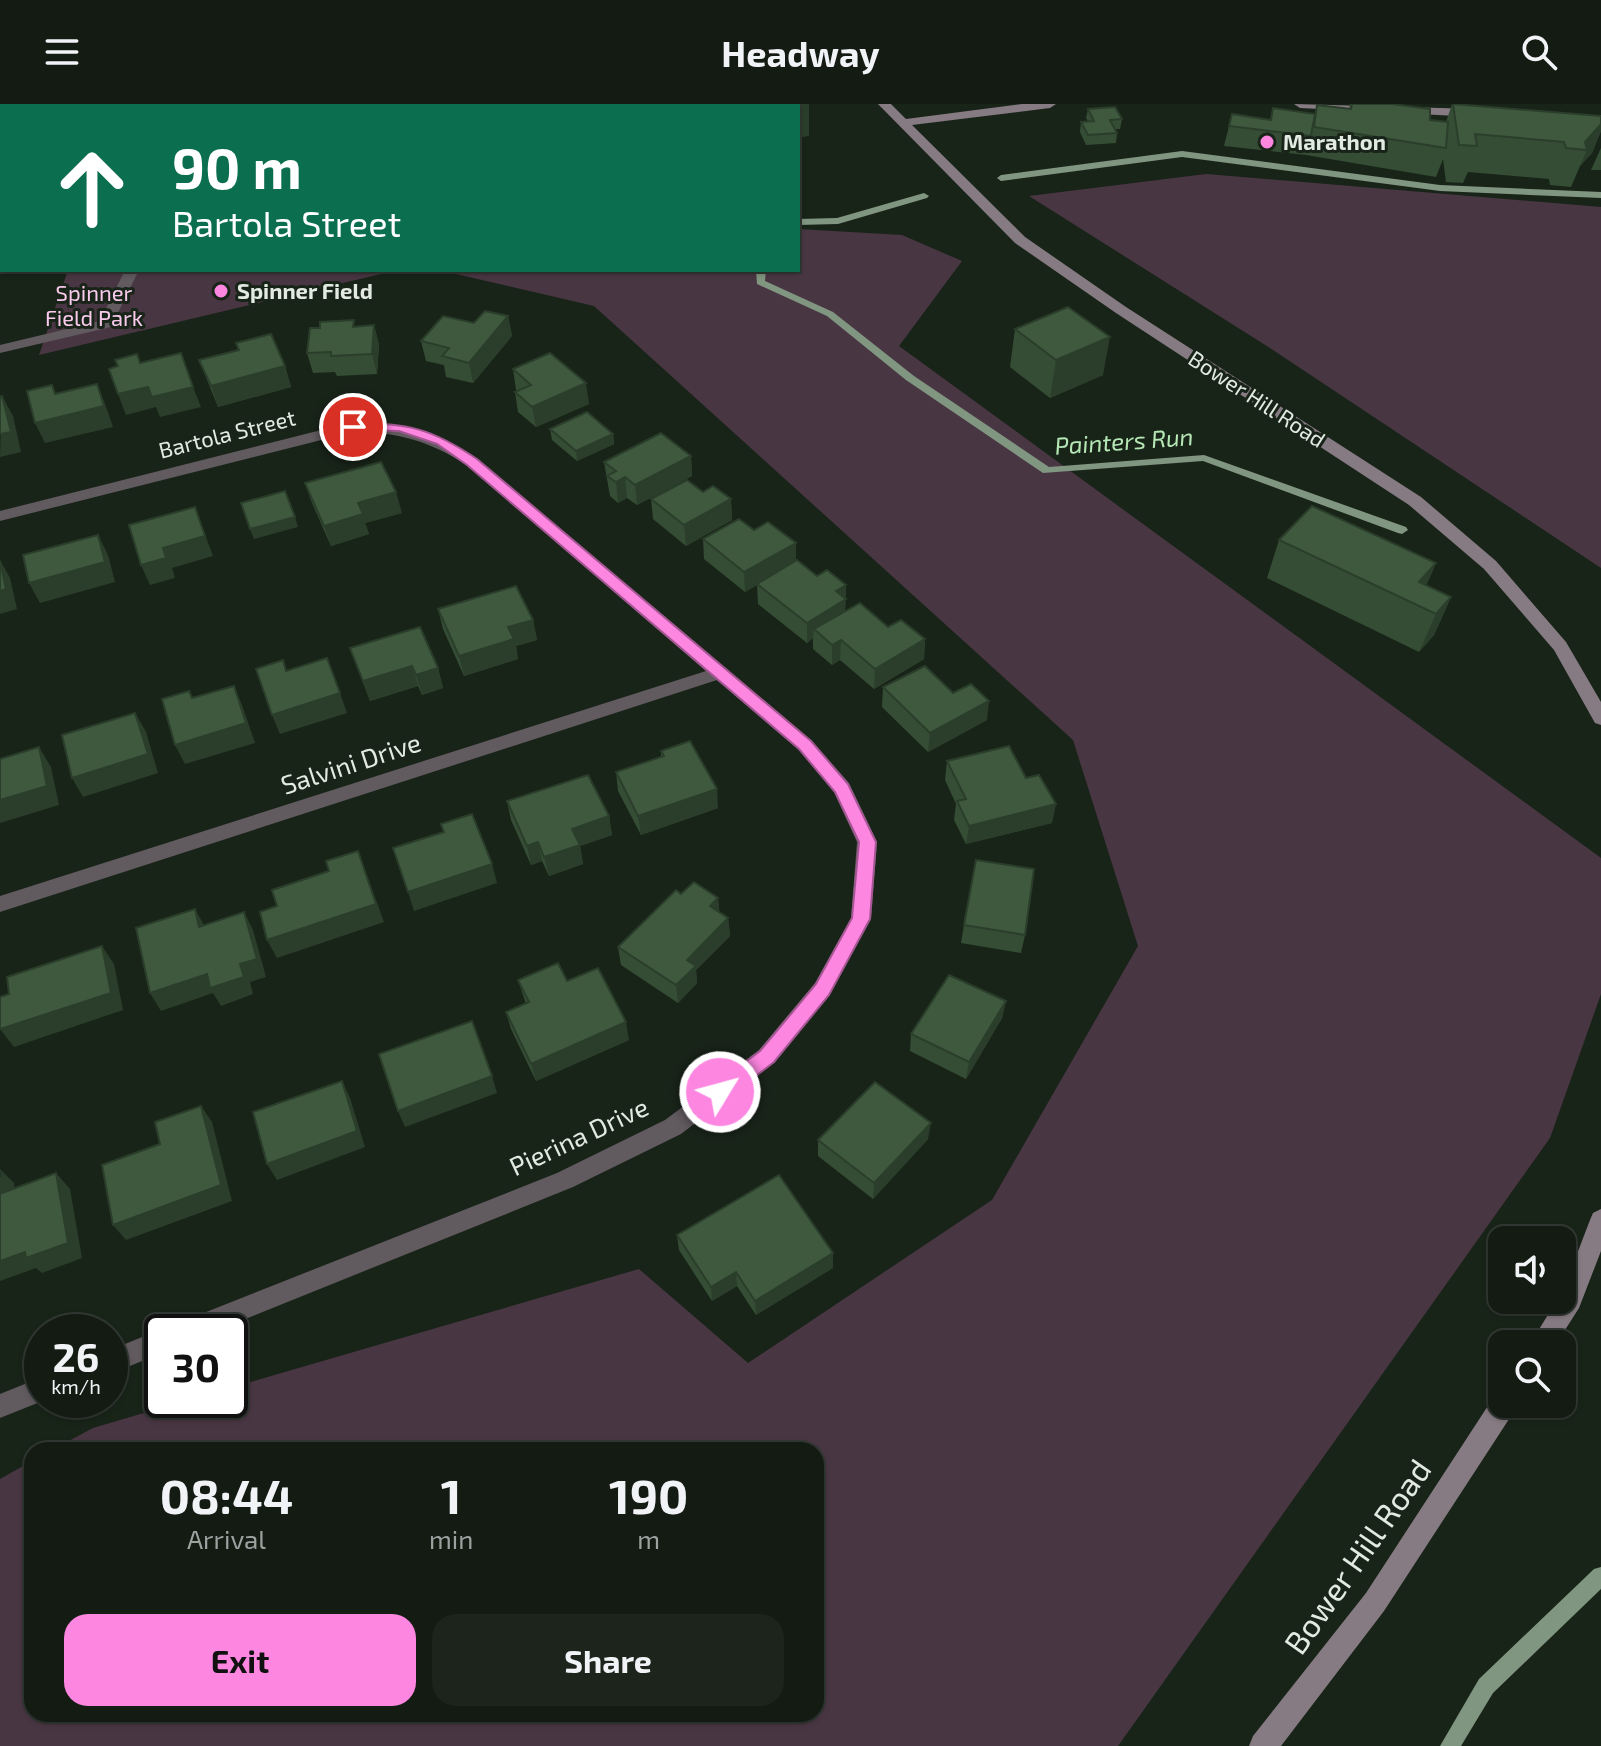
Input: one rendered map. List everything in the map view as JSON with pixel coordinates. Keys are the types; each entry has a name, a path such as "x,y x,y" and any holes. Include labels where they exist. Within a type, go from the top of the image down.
{"main road":[{"name":"Bower Hill Road","path":"884,104 1020,240 1121,310 1415,501 1490,565 1560,646 1601,718"},
{"path":"902,123 1050,104"},
{"path":"1300,104 1490,114"},
{"path":"1551,1330 1571,1300 1601,1220"},
{"name":"Bower Hill Road","path":"1263,1746 1375,1602 1495,1418"}],"street":[{"path":"0,349 106,324 131,272"},
{"name":"Bartola Street","path":"0,516 306,437 353,427 400,427 442,441 472,462 719,673"},
{"name":"Salvini Drive","path":"0,904 719,673"},
{"name":"Pierina Drive","path":"229,1314 565,1180 673,1127 767,1056 822,989 861,919 867,842 842,788 805,745 719,673"},
{"path":"0,1406 24,1396"}],"green space":[{"path":"1206,174 1601,207 1601,568 1270,348 1029,196"},
{"path":"800,229 902,235 962,261 899,346 1601,858 1601,994 1550,1138 1118,1746 0,1746 0,1479 24,1466 24,1722 824,1722 824,1442 67,1442 93,1428 144,1413 144,1418 248,1418 248,1383 639,1269 748,1363 992,1200 1138,946 1073,740 594,306 447,272 800,272"},
{"name":"Spinner Field Park","path":"67,272 390,272 39,355"}],"building":[{"path":"1352,104 1392,104 1430,109 1430,120 1448,122 1446,148 1314,127 1317,105 1351,109"},
{"path":"1453,104 1601,116 1601,124 1585,142 1587,150 1566,148 1564,142 1475,134 1477,146 1459,145"},
{"path":"1115,107 1122,119 1110,120 1117,133 1088,135 1081,122 1094,121 1088,109"},
{"path":"1273,108 1315,114 1311,136 1229,126 1232,114 1271,120"},
{"path":"1068,307 1110,337 1056,360 1015,329"},
{"path":"485,311 508,316 469,363 442,356 449,348 421,341 443,316 474,323"},
{"path":"354,320 353,327 374,325 372,354 331,356 331,352 307,353 310,328 320,328 320,322"},
{"path":"271,334 285,366 211,386 199,360 239,350 236,343"},
{"path":"181,353 193,387 152,397 148,387 118,394 109,369 118,366 115,360 137,354 140,363"},
{"path":"550,353 586,383 532,407 515,392 531,385 513,369"},
{"path":"97,384 104,406 35,423 27,391 52,385 55,394"},
{"path":"0,397 11,432 0,434"},
{"path":"587,412 613,434 576,451 550,429"},
{"path":"661,433 691,456 635,485 625,477 616,482 607,476 616,471 604,462"},
{"path":"381,462 396,492 358,503 363,514 324,526 305,483"},
{"path":"687,480 703,492 713,486 731,499 684,525 651,499"},
{"path":"285,491 295,517 250,529 241,503"},
{"path":"1312,506 1436,563 1419,582 1451,597 1436,614 1279,540"},
{"path":"195,507 205,536 163,548 166,558 141,565 129,525"},
{"path":"739,519 754,530 768,522 796,543 744,572 703,539"},
{"path":"98,535 105,562 29,583 23,555"},
{"path":"797,560 817,576 827,570 846,585 836,591 846,599 807,623 757,584"},
{"path":"0,561 6,589 0,591"},
{"path":"516,586 533,620 508,627 514,639 459,656 438,609"},
{"path":"860,603 888,627 901,620 925,639 875,669 841,640 832,645 814,629"},
{"path":"420,627 438,668 416,675 412,666 363,681 350,648"},
{"path":"327,658 340,693 272,715 256,669 283,660 286,671"},
{"path":"925,666 953,693 971,684 989,701 930,733 883,687"},
{"path":"234,686 246,723 175,745 162,699 189,691 192,698"},
{"path":"135,713 148,754 72,778 62,735"},
{"path":"690,741 717,789 638,816 616,772 664,756 661,751"},
{"path":"1009,746 1026,778 1039,775 1056,804 969,826 957,801 966,799 947,761"},
{"path":"39,747 47,786 0,800 0,759"},
{"path":"588,775 609,816 572,829 580,845 544,857 538,842 527,846 507,801"},
{"path":"472,814 492,864 408,892 393,848 444,832 441,824"},
{"path":"358,851 376,904 267,940 260,912 277,906 272,890 329,871 326,861"},
{"path":"976,860 1034,869 1025,935 964,925"},
{"path":"694,882 718,898 710,906 728,918 687,960 696,966 676,985 618,947 676,890 681,894"},
{"path":"195,909 199,927 244,912 257,959 240,964 244,977 210,988 207,974 150,993 136,928"},
{"path":"102,946 111,993 0,1029 0,997 9,994 7,977"},
{"path":"558,963 567,981 598,968 626,1022 531,1064 506,1012 529,1002 518,980"},
{"path":"949,975 1006,1001 969,1062 911,1034"},
{"path":"472,1021 492,1076 398,1111 379,1054"},
{"path":"342,1081 357,1131 267,1164 253,1112"},
{"path":"875,1082 931,1123 874,1183 818,1140"},
{"path":"201,1106 221,1185 113,1225 102,1165 160,1144 155,1122"},
{"path":"56,1173 68,1243 26,1258 25,1252 0,1261 0,1177 2,1193"},
{"path":"779,1175 833,1253 755,1301 736,1272 711,1287 677,1235"}],"waterway":[{"name":"Painters Run","path":"1001,178 1182,154 1440,188 1601,195"},
{"name":"Painters Run","path":"800,222 838,221 924,196"},
{"name":"Painters Run","path":"761,272 760,282 830,314 910,378 1047,471 1204,458 1402,530"},
{"name":"Painters Run","path":"1450,1746 1486,1686 1601,1576"}],"place":[{"name":"Marathon","path":"1267,142"},
{"name":"Spinner Field","path":"221,291"}],"route":[{"path":"353,427 400,427 442,441 472,462 805,745 842,788 867,842 861,919 822,989 767,1056 720,1092"}]}
